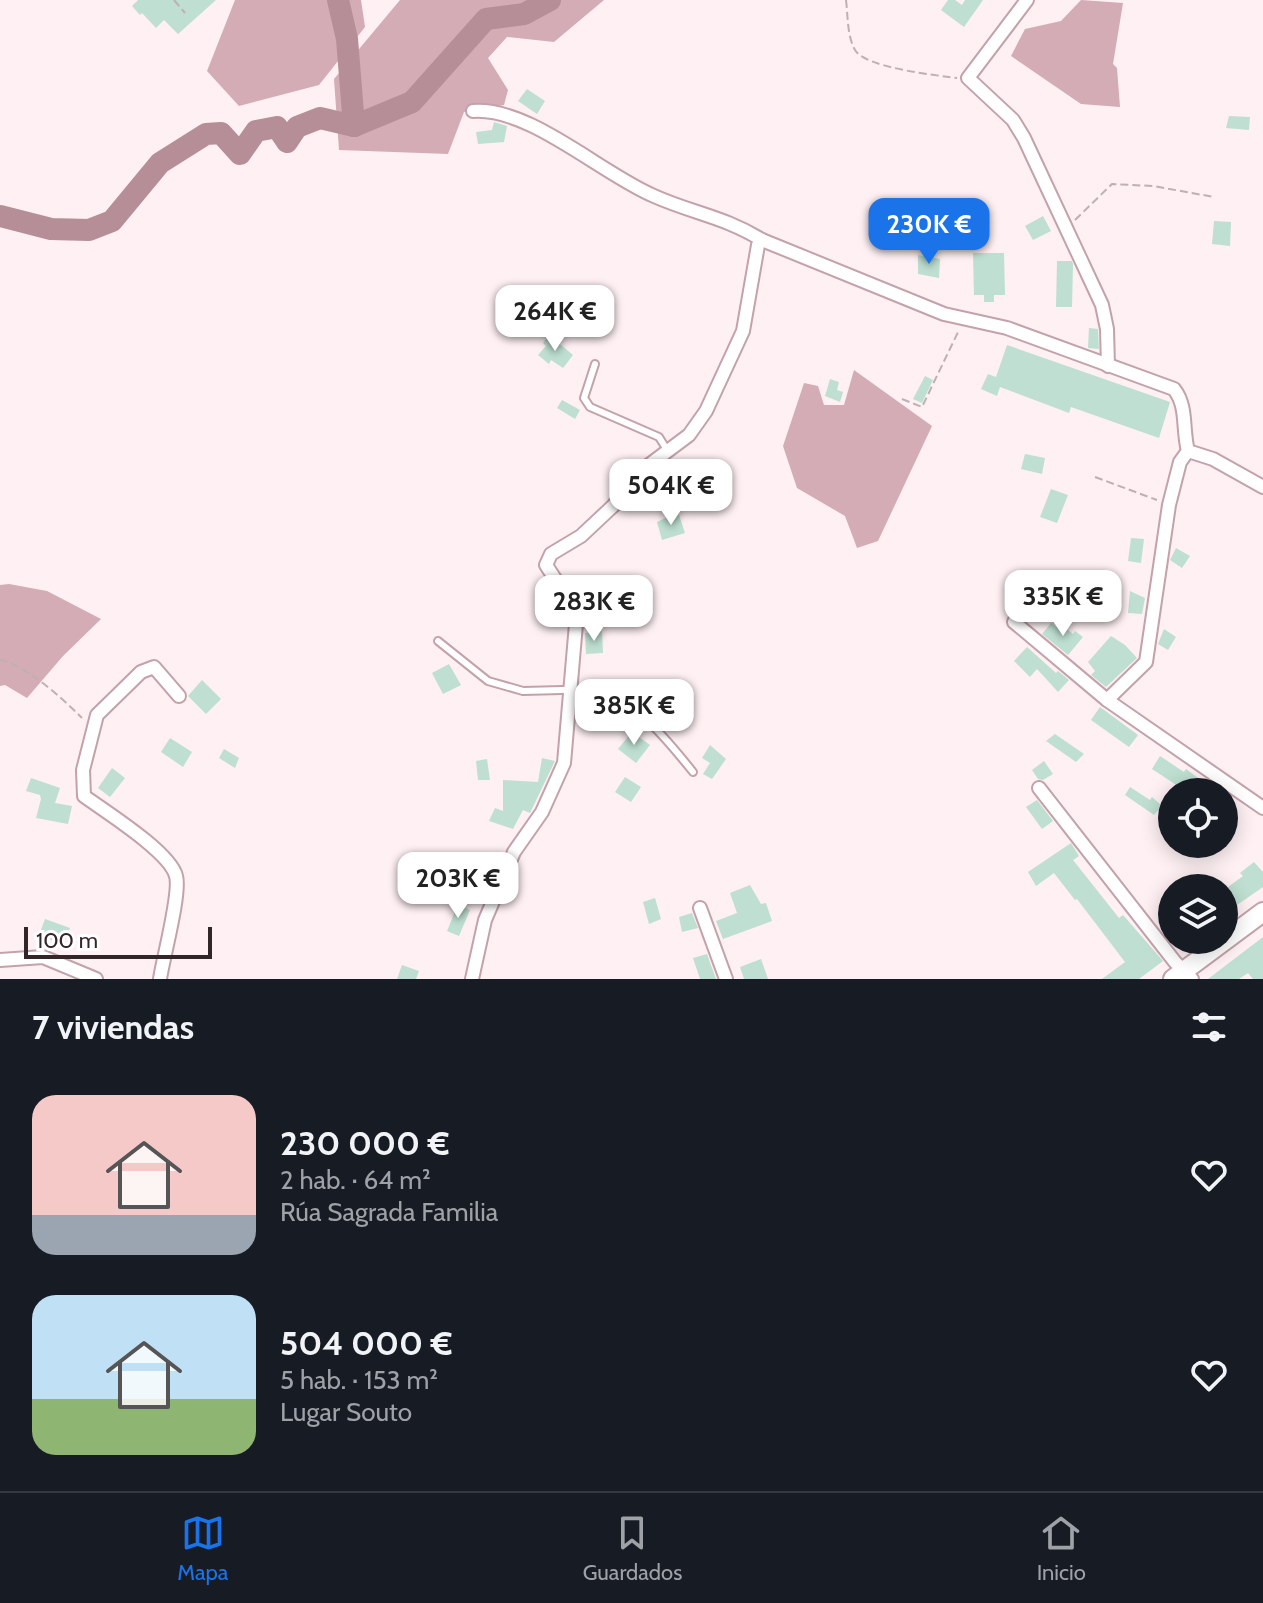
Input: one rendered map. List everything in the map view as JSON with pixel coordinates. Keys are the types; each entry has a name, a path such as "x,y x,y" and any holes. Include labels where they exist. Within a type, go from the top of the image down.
{"main road":[{"path":"1183,976 1259,920"}],"street":[{"path":"1027,0 968,78 1013,120 1024,138 1102,305 1107,329 1108,366"},
{"path":"473,111 486,110 532,124 601,168 652,195 734,223 762,240 944,314 1007,328 1174,389 1182,400 1183,433 1188,451"},
{"path":"472,979 485,920 514,852 542,812 564,763 576,624 570,602 546,565 551,554 581,536 613,506 645,468 689,435 706,411 743,331 758,245 762,240"},
{"path":"1188,451 1213,459 1263,487"},
{"path":"1107,700 1146,662 1169,505 1180,462 1188,451"},
{"path":"1014,622 1107,700 1263,808"},
{"path":"160,979 178,879 168,862 147,842 84,796 83,770 97,715 141,672 154,667 179,696"},
{"path":"1039,788 1183,976"},
{"path":"700,908 726,979"},
{"path":"0,960 43,957 96,979"}],"lane":[{"path":"595,364 584,398 590,407 659,437 667,450"},
{"path":"438,641 488,681 523,691 601,689 613,694 672,745 693,772"}],"path":[{"path":"174,0 185,13"},
{"path":"846,0 854,48 861,58 882,65 968,78"},
{"path":"1066,230 1112,184 1153,186 1214,197"},
{"path":"902,399 922,407 965,318"},
{"path":"1095,477 1169,505"},
{"path":"0,659 59,696 93,731"}],"shaded area":[{"path":"235,0 361,0 365,27 319,85 239,106 207,71"},
{"path":"400,0 604,0 554,42 507,37 488,58 508,90 504,105 464,112 448,154 339,150 334,79"},
{"path":"1081,0 1123,3 1113,64 1117,68 1120,107 1081,104 1011,56 1025,29 1061,21"},
{"path":"854,370 932,426 878,541 857,548 845,516 797,488 783,446 804,383 818,386 824,405 844,405"},
{"path":"0,585 47,591 101,619 63,656 27,698 5,685 0,686"}],"building":[{"path":"138,0 216,0 178,34 164,20 156,28 142,13 140,15 132,6"},
{"path":"948,0 962,5 965,0 983,0 964,27 941,10"},
{"path":"527,89 545,101 537,114 518,101"},
{"path":"1229,116 1250,117 1249,130 1226,128"},
{"path":"494,122 507,126 504,142 478,144 476,132 492,130"},
{"path":"1043,216 1051,231 1033,240 1025,226"},
{"path":"1214,221 1231,222 1230,246 1212,244"},
{"path":"973,253 1004,253 1005,295 994,295 994,302 984,302 984,295 974,295"},
{"path":"918,255 940,259 939,278 918,274"},
{"path":"1057,261 1072,261 1073,264 1072,307 1056,307"},
{"path":"1089,328 1098,329 1099,349 1088,348"},
{"path":"549,335 573,355 563,368 551,360 549,364 538,355 546,346 543,343"},
{"path":"1007,345 1170,402 1159,438 1071,407 1069,413 1000,387 997,396 981,389 988,374 996,377"},
{"path":"925,376 933,380 922,403 913,399"},
{"path":"830,379 839,382 837,390 843,392 840,402 825,396"},
{"path":"562,400 580,410 575,419 557,408"},
{"path":"1025,454 1045,458 1042,474 1021,469"},
{"path":"1051,489 1068,495 1057,523 1040,517"},
{"path":"678,512 685,533 662,540 657,522"},
{"path":"1131,538 1144,539 1141,563 1128,561"},
{"path":"1176,548 1190,556 1182,568 1170,560"},
{"path":"1130,591 1145,598 1142,614 1128,613"},
{"path":"596,594 601,607 585,613 580,599"},
{"path":"1051,623 1064,633 1067,629 1083,637 1068,655 1042,634"},
{"path":"1164,629 1176,637 1168,650 1158,644"},
{"path":"602,631 603,653 586,654 585,633"},
{"path":"1111,636 1137,658 1106,687 1091,675 1095,671 1088,662"},
{"path":"1027,647 1056,673 1058,671 1069,680 1058,692 1037,669 1030,677 1014,661"},
{"path":"449,664 461,685 443,694 432,673"},
{"path":"202,680 221,699 206,714 188,696"},
{"path":"606,702 627,717 621,725 599,711"},
{"path":"1100,707 1138,735 1129,747 1091,720"},
{"path":"632,732 650,745 636,763 618,749"},
{"path":"1055,734 1084,754 1076,762 1046,741"},
{"path":"170,738 192,752 183,767 161,752"},
{"path":"710,745 726,759 712,779 703,774 710,763 702,758"},
{"path":"224,749 239,758 235,768 219,758"},
{"path":"1160,756 1198,778 1166,778 1152,769"},
{"path":"542,758 555,761 530,813 523,810 513,829 489,821 495,808 503,811 503,780 538,782"},
{"path":"487,759 490,780 478,780 476,761"},
{"path":"1044,761 1053,774 1043,780 1038,779 1032,770"},
{"path":"112,768 125,778 110,797 98,788"},
{"path":"625,777 641,787 631,802 615,792"},
{"path":"31,778 60,788 55,803 72,806 68,824 36,818 41,799 40,795 26,791"},
{"path":"1130,787 1150,800 1152,797 1158,802 1158,810 1154,815 1125,795"},
{"path":"1037,800 1053,821 1042,829 1026,807"},
{"path":"1071,843 1079,856 1073,860 1119,918 1123,915 1163,961 1139,979 1102,979 1125,962 1054,873 1036,886 1028,872"},
{"path":"1254,862 1263,872 1263,887 1238,904 1238,880 1243,876 1240,873"},
{"path":"750,885 761,904 766,903 772,921 723,939 716,921 737,913 730,893"},
{"path":"655,898 661,919 649,924 643,902"},
{"path":"458,904 470,910 459,936 447,931"},
{"path":"692,913 698,928 682,932 679,917"},
{"path":"45,919 70,928 66,939 56,935 54,941 39,935"},
{"path":"1263,937 1263,979 1253,979 1248,973 1239,979 1208,979"},
{"path":"707,954 716,979 700,979 693,958"},
{"path":"761,959 768,979 744,979 740,967"},
{"path":"402,965 419,971 416,979 397,979"}],"waterway":[{"path":"338,0 347,39 354,126"},
{"path":"0,216 51,229 89,230 112,221 160,163 206,134 221,133 240,154 256,131 277,127 287,142 297,127 320,118 354,126 412,102 486,19 524,14 550,0"}]}
